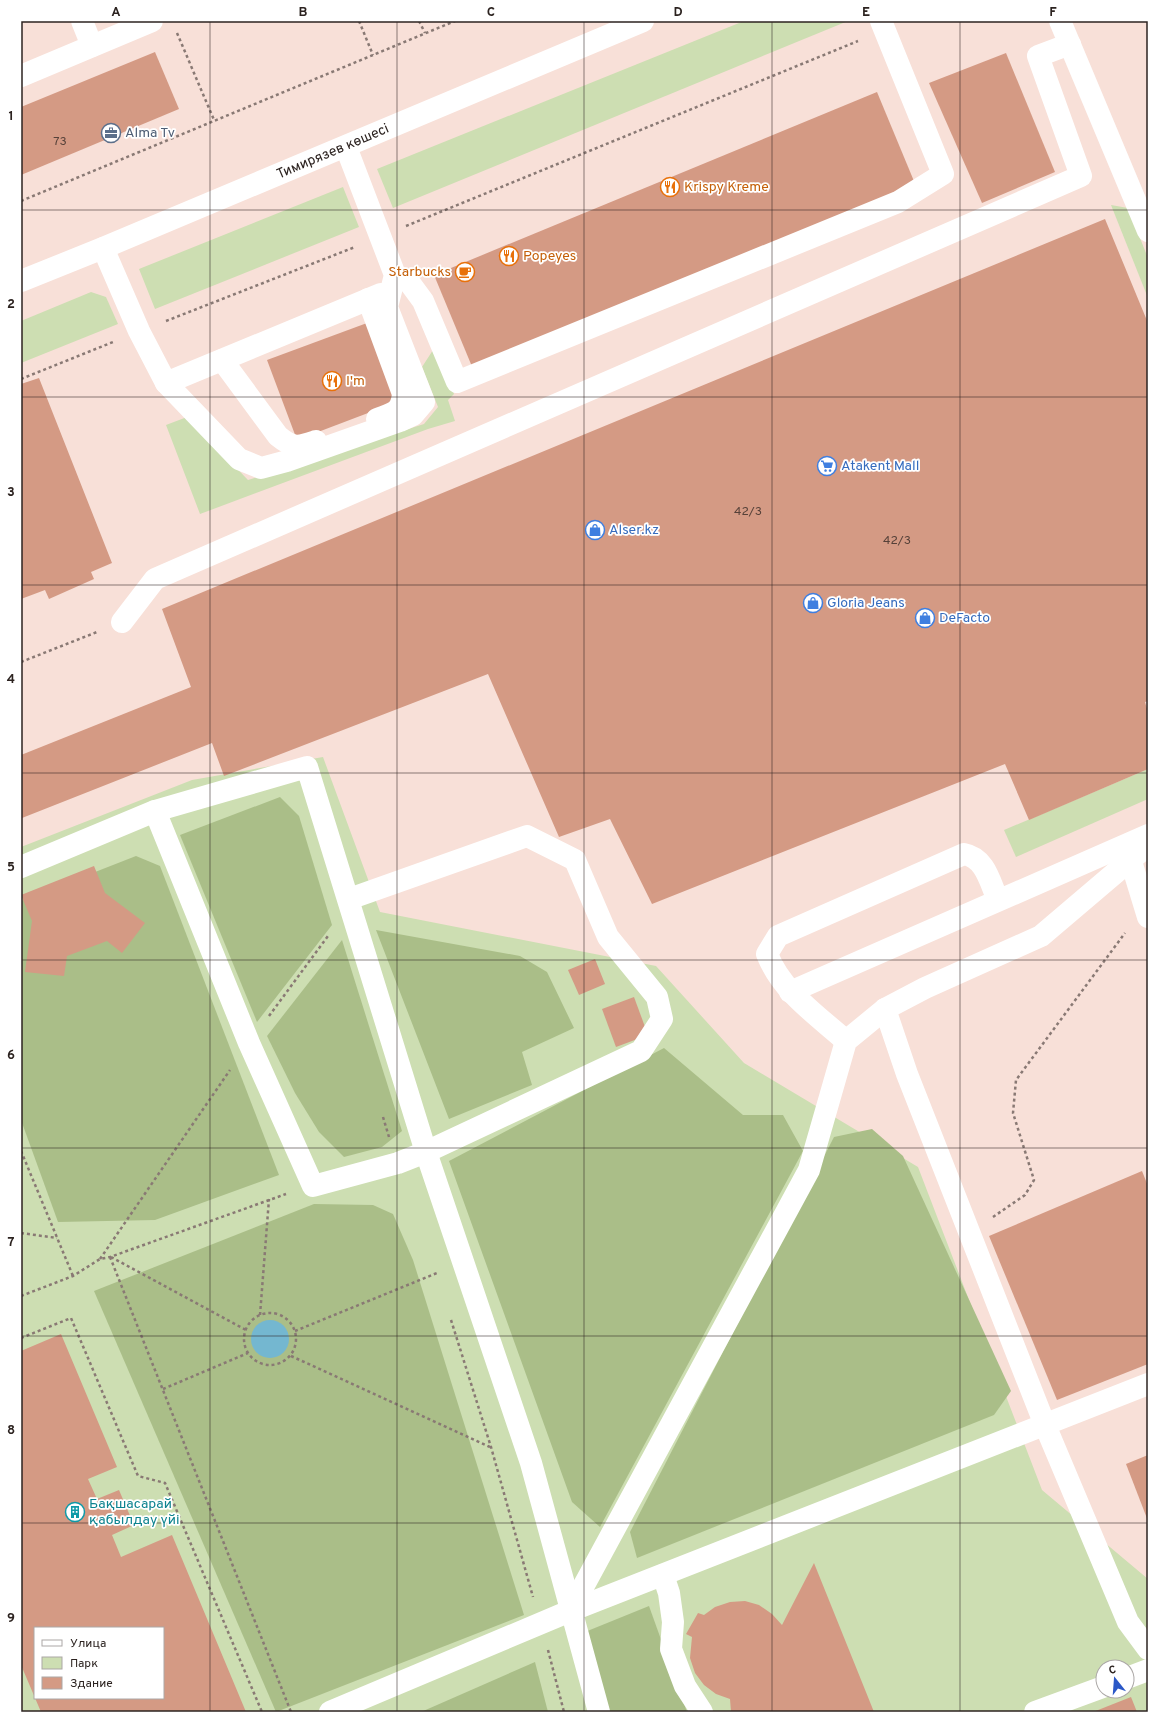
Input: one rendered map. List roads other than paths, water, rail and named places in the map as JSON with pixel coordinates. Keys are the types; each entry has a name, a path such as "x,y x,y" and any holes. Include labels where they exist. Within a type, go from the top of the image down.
{"street":[{"path":"82,21 92,46"},
{"path":"21,76 152,21"},
{"name":"Тимирязев көшесі","path":"21,281 346,147 643,21"},
{"path":"166,383 368,299 392,283 409,282 423,301 457,382 898,202 943,174 881,21"},
{"path":"1060,21 1143,206 1148,231"},
{"path":"122,622 155,579 1081,176 1038,56 1070,44"},
{"path":"103,248 139,331 166,383 239,459 261,468 287,461 400,421 413,415 424,402 387,306 392,283 346,147"},
{"path":"222,360 278,436 290,446 300,446 394,412 402,405 403,394 368,299"},
{"path":"21,867 155,811 307,767 426,1152 531,1463 570,1611 599,1712"},
{"path":"155,811 249,1043 313,1186 398,1163 426,1152 641,1051 662,1019 657,997 608,937 575,860 528,836 349,899"},
{"path":"790,992 1148,834"},
{"path":"570,1611 809,1170 846,1041 885,1009 926,988 1042,936 1130,858 1148,845"},
{"path":"846,1041 790,992 774,971 768,954 778,936 964,854 978,859 983,866 998,900"},
{"path":"1130,858 1146,912"},
{"path":"885,1009 907,1074 1045,1425 1128,1622 1148,1649"},
{"path":"330,1712 541,1625 570,1611 1148,1384"},
{"path":"663,1575 669,1593 673,1622 671,1649 685,1686 702,1712"},
{"path":"1135,1675 1148,1670"},
{"path":"1035,1712 1095,1690"}],"water":[{"path":"270,1320 283,1326 289,1339 283,1352 270,1358 257,1352 251,1339 257,1326"}],"place":[{"name":"Alma Tv","path":"111,133"},
{"name":"Krispy Kreme","path":"670,187"},
{"name":"Popeyes","path":"509,256"},
{"name":"Starbucks","path":"465,272"},
{"name":"I'm","path":"332,381"},
{"name":"Atakent Mall","path":"827,466"},
{"name":"Alser.kz","path":"595,530"},
{"name":"Gloria Jeans","path":"813,603"},
{"name":"DeFacto","path":"925,618"},
{"name":"Бақшасарай қабылдау үйі","path":"75,1512"}]}
